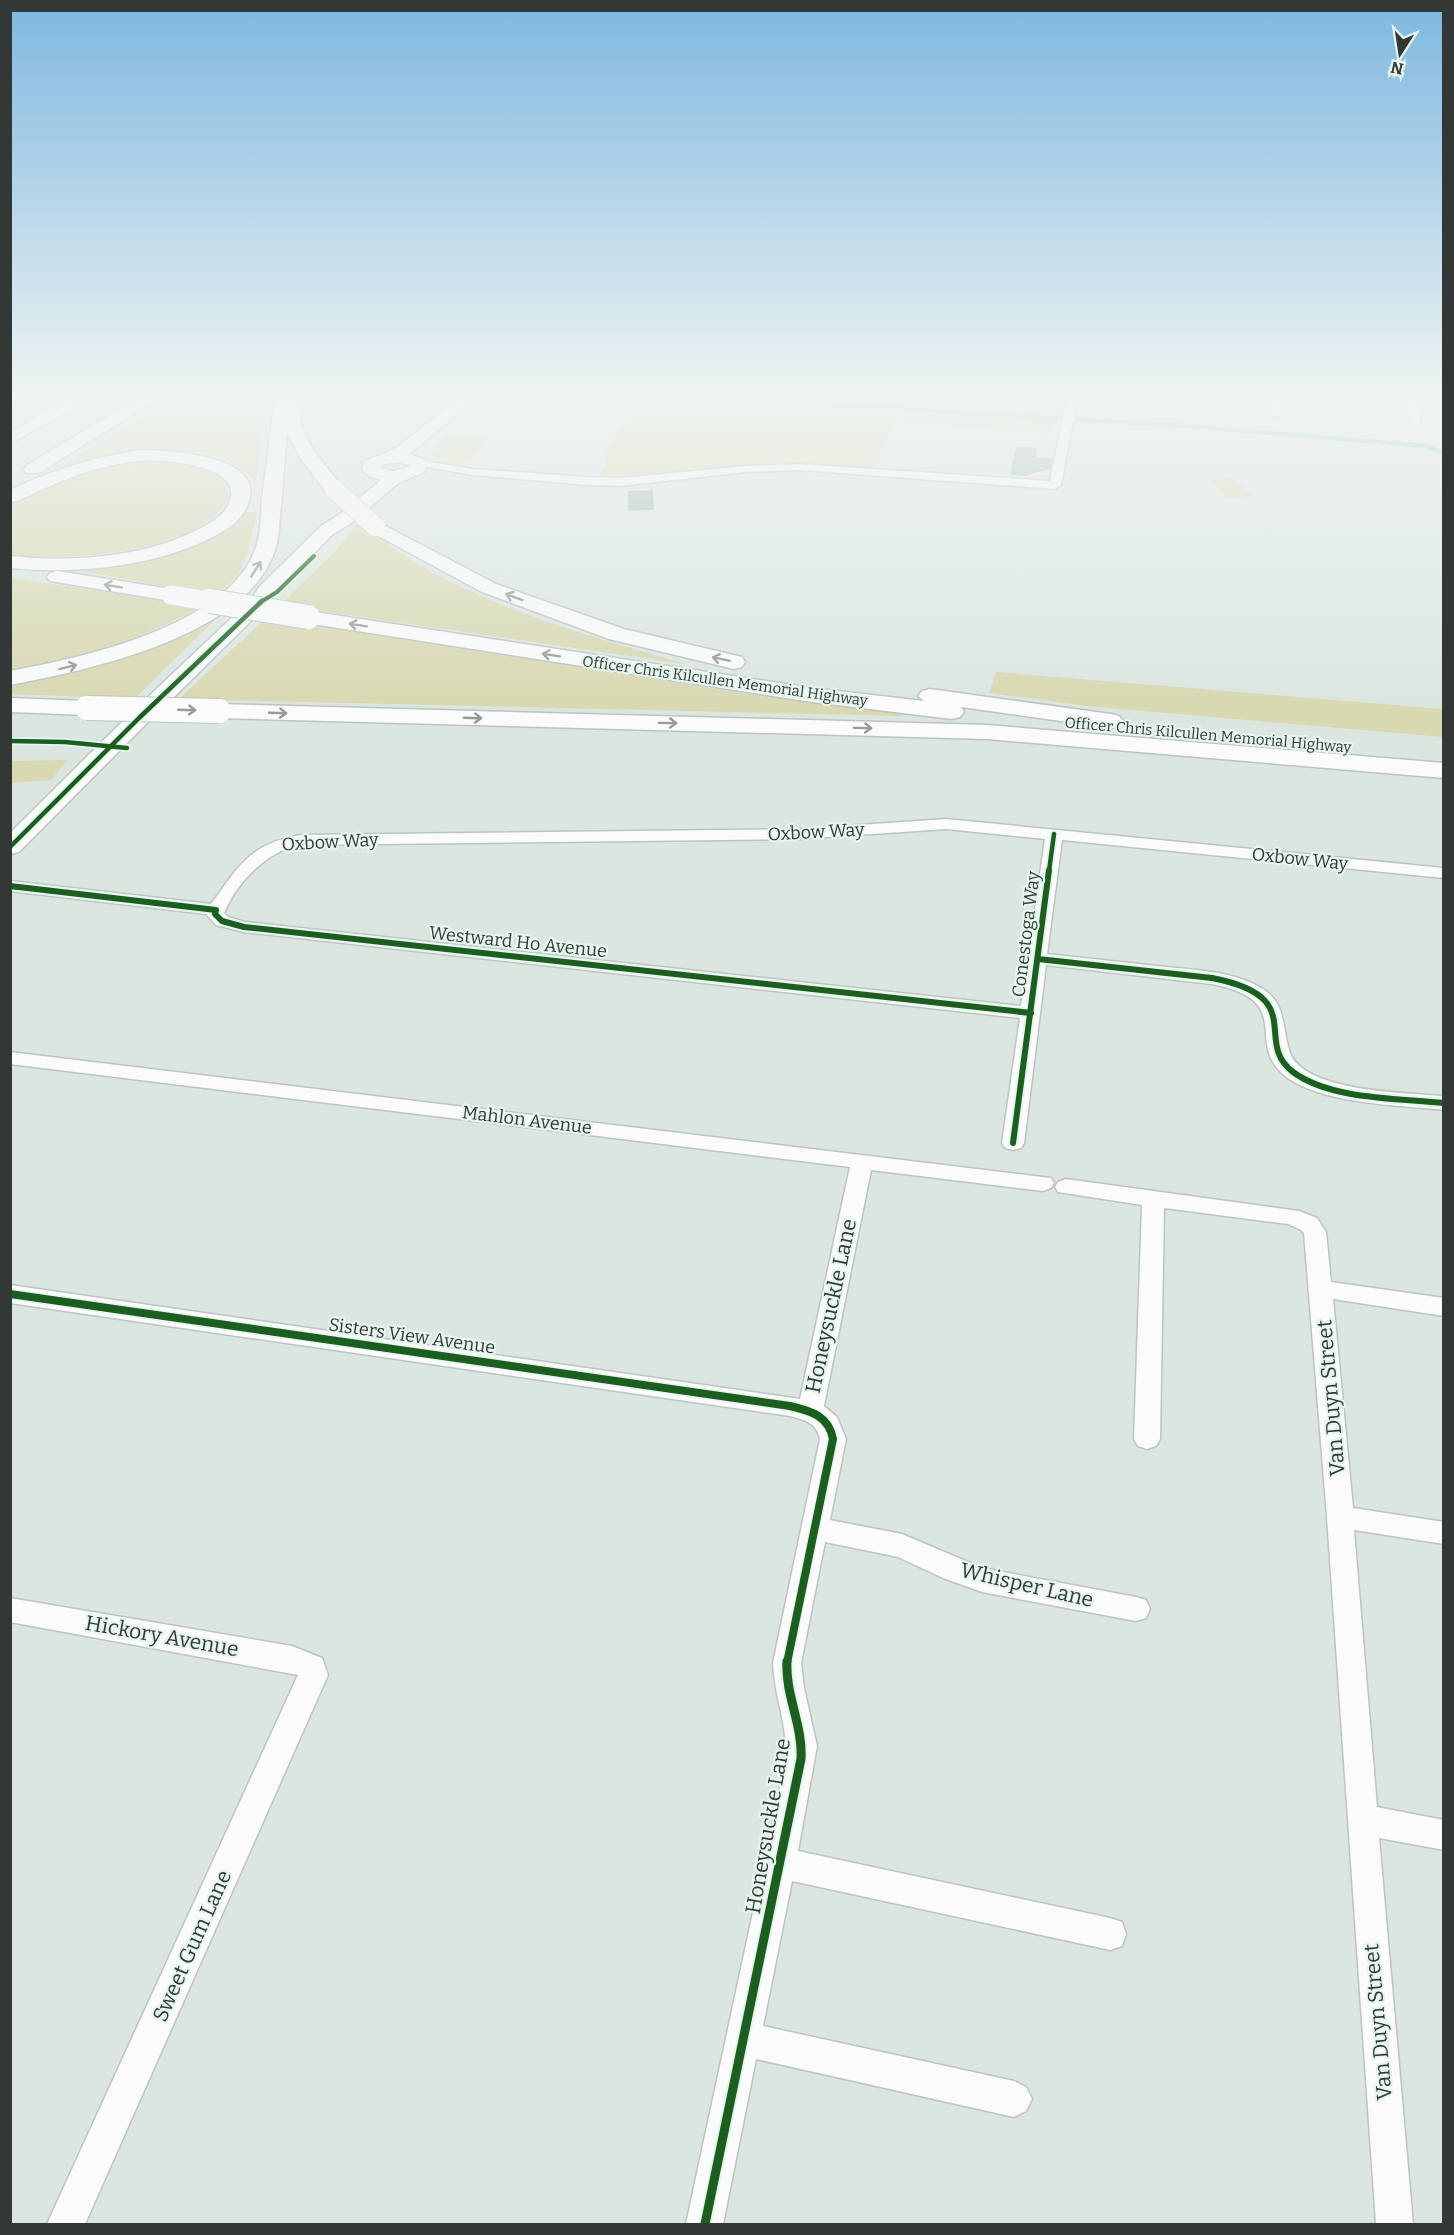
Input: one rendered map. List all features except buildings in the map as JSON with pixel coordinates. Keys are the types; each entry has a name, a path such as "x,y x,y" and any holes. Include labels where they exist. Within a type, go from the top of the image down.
{"highway":[{"path":"10,562 86,563 158,550 202,535 226,521 240,504 241,497"},
{"path":"10,678 90,661 141,644 208,613 247,582 260,564 267,544 272,497"},
{"path":"343,497 376,526 424,555 489,588 617,634 690,653 800,676 1229,737"},
{"name":"Officer Chris Kilcullen Memorial Highway","path":"10,570 812,695 980,715 1443,756"},
{"name":"Officer Chris Kilcullen Memorial Highway","path":"10,705 987,732 1443,771"},
{"path":"10,710 87,708"}],"street":[{"path":"362,497 345,519 370,497"},
{"path":"157,701 249,612"},
{"path":"10,847 139,718"},
{"name":"Oxbow Way","path":"216,910 258,855 279,843 300,840 800,834 946,824 1443,873"},
{"name":"Conestoga Way","path":"1013,1143 1054,834"},
{"name":"Westward Ho Avenue","path":"10,886 216,910 215,914 222,921 244,927 1031,1013"},
{"path":"1038,958 1212,978 1237,984 1257,995 1271,1009 1280,1057 1298,1076 1343,1091 1443,1103"},
{"name":"Mahlon Avenue","path":"10,1058 1043,1183"},
{"name":"Honeysuckle Lane","path":"705,2224 802,1746 799,1719 787,1687 787,1664 833,1439 830,1424 810,1411 862,1161"},
{"name":"Van Duyn Street","path":"1066,1188 1301,1220 1315,1232 1322,1289 1395,2224"},
{"path":"1147,1439 1153,1200"},
{"path":"1322,1289 1443,1306"},
{"name":"Sisters View Avenue","path":"10,1294 810,1411"},
{"path":"1340,1517 1443,1533"},
{"name":"Whisper Lane","path":"816,1529 902,1546 953,1570 982,1580 1136,1609"},
{"name":"Hickory Avenue","path":"10,1610 292,1659 312,1667"},
{"name":"Sweet Gum Lane","path":"66,2224 311,1683 312,1667"},
{"path":"1362,1820 1443,1835"},
{"name":"Honeysuckle Lane","path":"780,1863 1110,1934"},
{"path":"744,2039 1014,2099"}],"green space":[{"path":"25,497 229,498 213,517 190,532 161,543 130,550 65,556 11,555 11,504"},
{"path":"244,512 257,512 248,552 238,575 217,595 86,572 88,568 151,557 193,546 229,526"},
{"path":"359,521 393,548 431,572 471,592 556,625 685,664 280,605 337,550"},
{"path":"10,578 204,606 156,629 110,647 63,661 11,671"},
{"path":"268,616 742,693 905,714 900,716 179,699"},
{"path":"208,619 215,620 134,699 11,694 10,684 51,677 139,654"},
{"path":"996,672 1443,709 1443,737 1086,706 989,693"},
{"path":"68,760 51,780 11,783 11,761"}],"cycle path":[{"path":"10,847 139,718 259,603 277,592 314,556"},
{"path":"10,741 65,742 127,748"},
{"path":"1013,1143 1054,834"},
{"path":"10,886 216,910 215,914 222,921 244,927 1031,1013"},
{"path":"1038,959 1212,978 1240,985 1266,1000 1274,1017 1279,1053 1286,1065 1306,1080 1365,1095 1444,1103"},
{"path":"10,1294 790,1406 818,1415 828,1424 833,1439 787,1663 789,1688 801,1734 801,1759 705,2224"}]}
